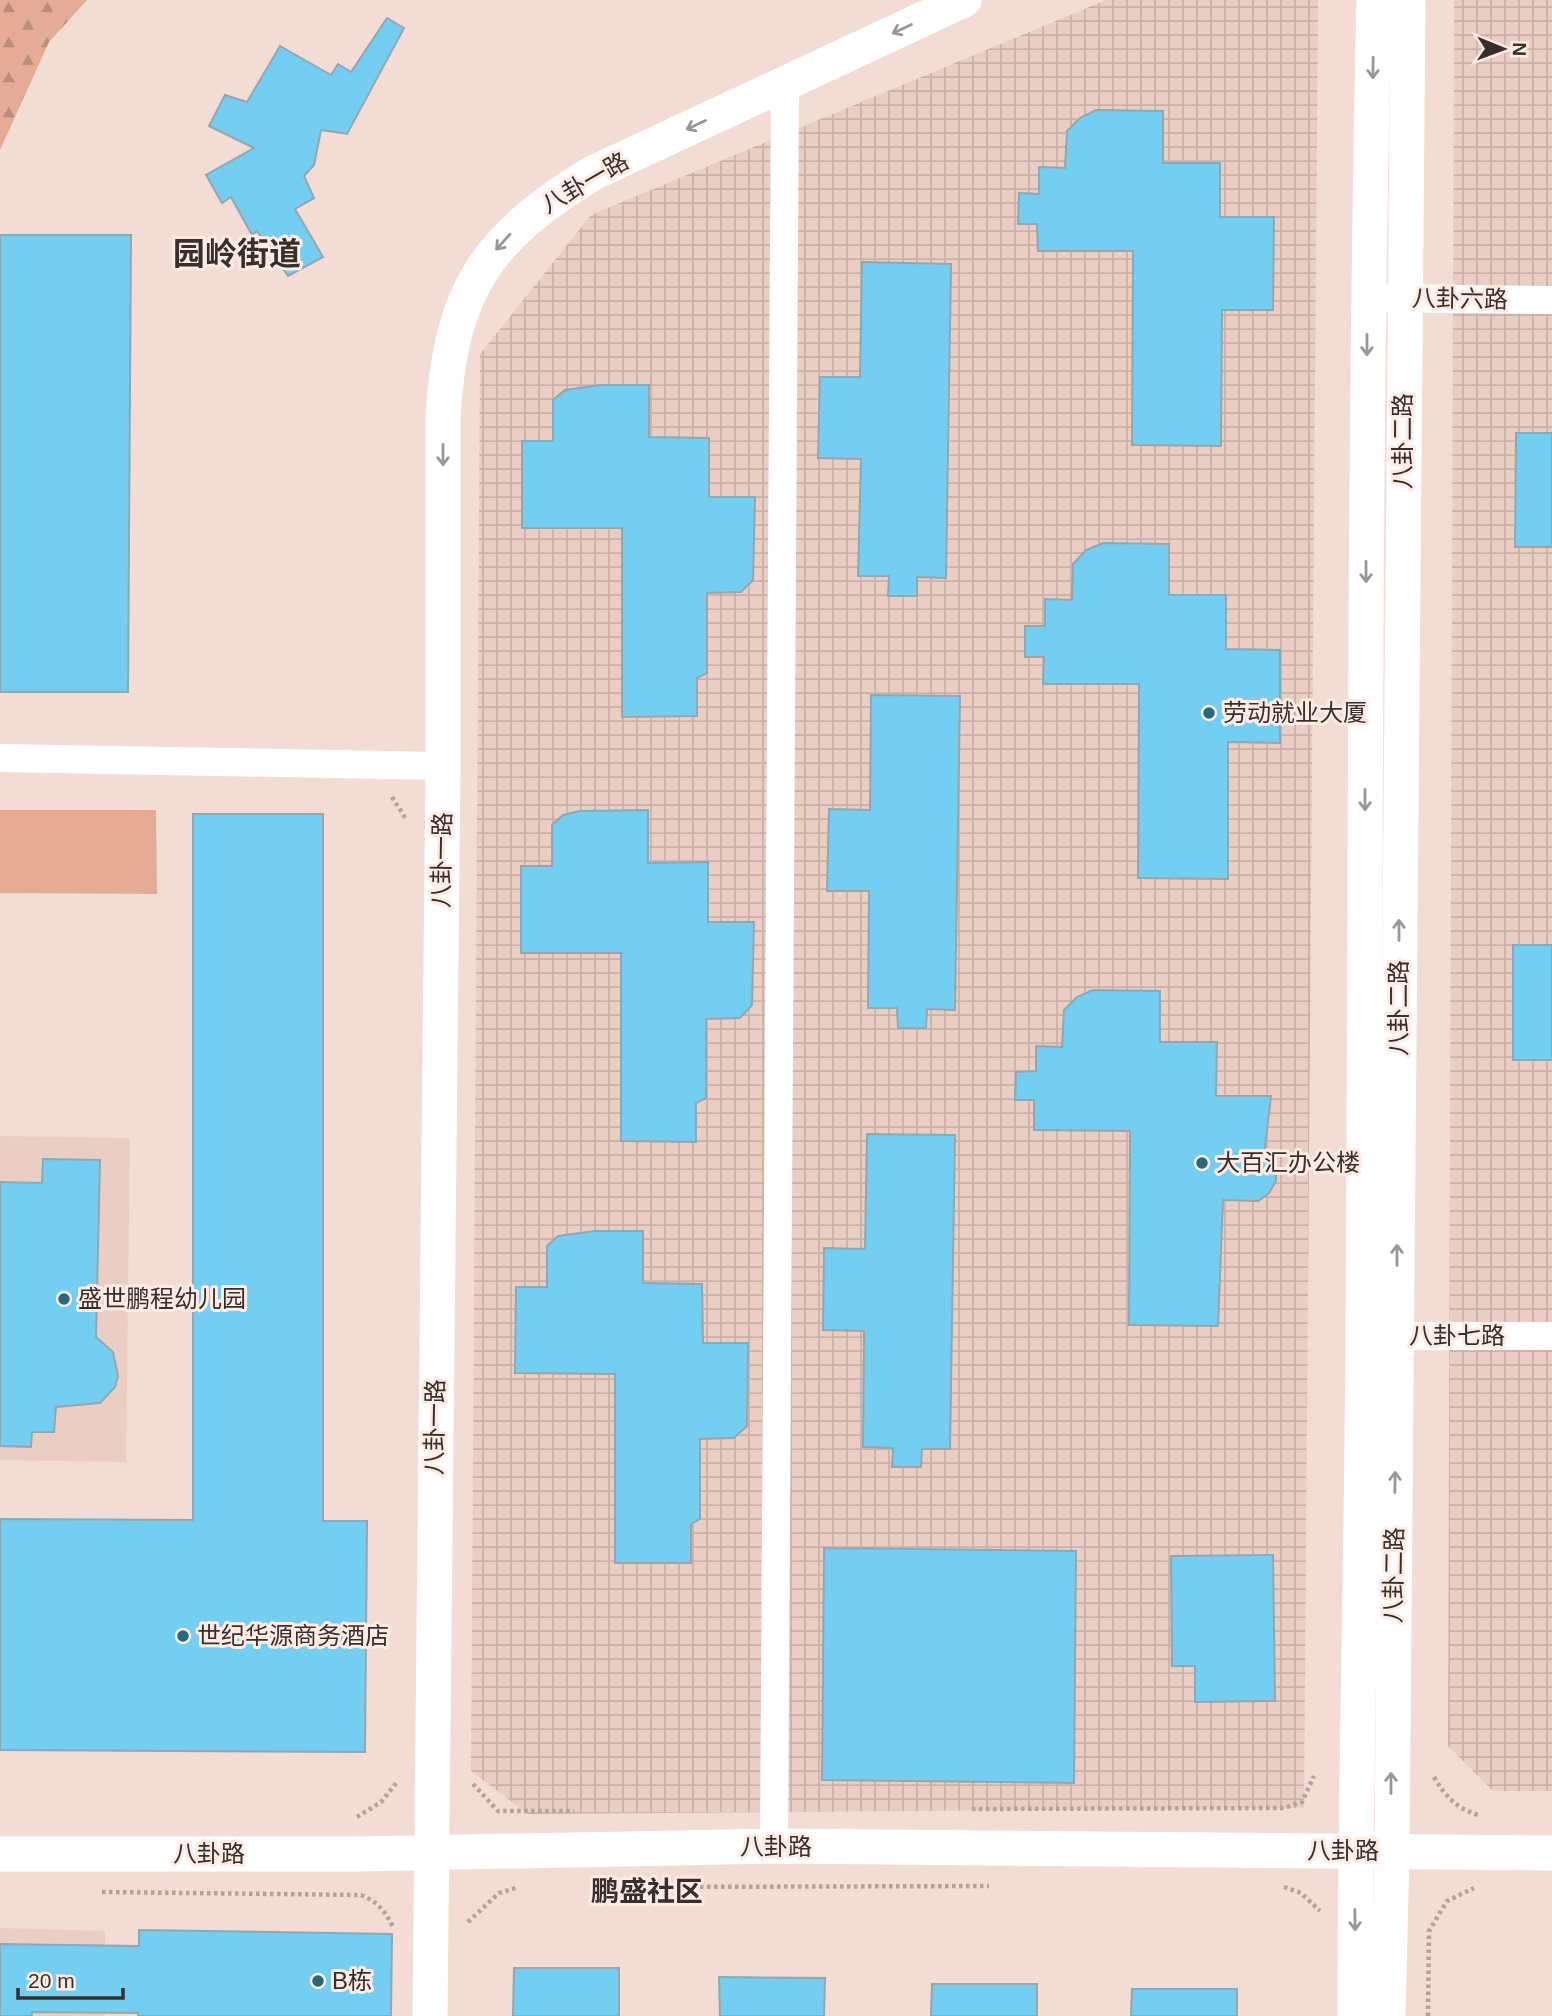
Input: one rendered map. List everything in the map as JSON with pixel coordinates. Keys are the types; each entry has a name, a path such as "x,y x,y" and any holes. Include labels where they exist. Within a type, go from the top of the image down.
{"street":[{"name":"八卦一路","path":"429,2016 446,369 456,321 475,277 504,239 546,202 593,173 964,0"},
{"name":"八卦二路","path":"1374,0 1368,298 1380,1336 1392,1852 1388,2016"},
{"name":"八卦二路","path":"1354,2016 1354,1852 1380,1336 1404,299 1408,0"},
{"path":"774,1846 785,84"},
{"name":"八卦六路","path":"1368,298 1552,300"},
{"path":"0,758 443,766"},
{"name":"八卦七路","path":"1380,1336 1552,1336"},
{"name":"八卦路","path":"0,1854 431,1852 774,1846 1552,1853"}],"path":[{"path":"970,1809 1284,1808 1302,1801 1314,1776"},
{"path":"1434,1777 1444,1794 1460,1809 1477,1815"},
{"path":"473,1784 498,1811 583,1811"},
{"path":"644,1887 992,1886"},
{"path":"1270,1887 1283,1887 1301,1893 1319,1908 1323,1920"},
{"path":"465,1926 474,1913 499,1893 519,1888"},
{"path":"1427,2016 1429,1931 1447,1901 1474,1888"},
{"path":"97,1892 361,1895 375,1901 386,1912 393,1927"}],"shaded area":[{"path":"1106,0 1318,0 1304,1808 528,1814 471,1771 480,354 591,215"},
{"path":"1454,0 1552,0 1552,1791 1493,1791 1448,1746"},
{"name":"盛世鹏程幼儿园","path":"0,1136 130,1138 126,1462 0,1460"},
{"path":"0,1928 105,1931 105,2016 0,2016"}],"green space":[{"path":"0,0 87,0 49,42 0,150"},
{"path":"0,810 156,810 157,894 0,893"}],"building":[{"path":"387,18 404,28 347,134 321,130 314,165 304,176 314,198 295,209 323,257 288,276 257,231 252,235 231,197 222,203 206,175 254,148 209,126 225,95 247,102 280,46 331,75 338,64 351,72"},
{"path":"1096,110 1163,111 1163,163 1220,163 1220,217 1274,217 1273,310 1222,310 1221,446 1132,445 1133,251 1038,251 1037,224 1018,224 1019,193 1039,194 1039,167 1065,168 1067,131 1080,118"},
{"path":"0,235 131,235 128,692 0,692"},
{"path":"862,262 951,264 946,578 917,577 917,596 888,596 889,576 858,576 861,459 818,458 820,377 860,377"},
{"path":"601,385 649,385 649,437 709,438 709,497 755,497 753,580 741,592 707,593 707,673 697,678 697,716 622,717 622,528 522,528 522,441 553,441 553,400 565,390"},
{"path":"1516,433 1552,433 1552,547 1515,547"},
{"name":"劳动就业大厦","path":"1103,543 1169,544 1169,595 1226,595 1226,649 1280,650 1280,743 1228,742 1228,879 1138,878 1139,684 1043,684 1044,657 1025,657 1025,626 1045,626 1045,599 1072,600 1073,564 1086,550"},
{"path":"871,695 960,696 955,1010 927,1009 926,1028 898,1028 897,1008 868,1008 869,891 827,891 829,809 870,810"},
{"path":"648,810 648,863 708,862 708,922 754,922 752,1005 740,1018 706,1019 706,1098 696,1103 696,1142 621,1141 621,953 521,953 521,866 552,866 552,825 563,815 580,811"},
{"path":"193,814 323,814 323,1521 367,1521 365,1752 0,1750 0,1519 193,1520"},
{"path":"1513,945 1552,945 1552,1060 1513,1060"},
{"name":"大百汇办公楼","path":"1093,990 1160,991 1160,1042 1217,1042 1216,1096 1271,1096 1265,1147 1276,1166 1276,1181 1269,1193 1258,1201 1223,1200 1218,1326 1129,1325 1130,1131 1034,1130 1034,1100 1015,1100 1016,1072 1036,1071 1036,1046 1062,1047 1064,1010 1077,997"},
{"path":"867,1134 955,1135 950,1449 922,1449 921,1467 892,1467 893,1448 863,1447 864,1331 823,1330 824,1248 865,1249"},
{"name":"盛世鹏程幼儿园","path":"43,1159 100,1160 96,1337 113,1352 118,1376 115,1387 100,1403 56,1407 54,1432 32,1432 31,1447 0,1446 0,1182 42,1183"},
{"path":"595,1231 643,1231 643,1283 702,1284 703,1343 748,1343 747,1426 734,1438 700,1439 700,1519 691,1524 691,1563 615,1563 615,1374 515,1373 516,1287 547,1287 547,1246 558,1236"},
{"path":"824,1548 1076,1551 1074,1783 822,1780"},
{"path":"1273,1555 1275,1701 1195,1702 1195,1666 1172,1666 1171,1556"},
{"path":"139,1930 392,1934 391,2016 138,2016 138,2013 32,2012 32,2016 0,2016 0,1944 139,1946"},
{"path":"514,1968 619,1968 619,2016 513,2016"},
{"path":"719,1977 825,1978 824,2016 720,2016"},
{"path":"932,1984 1037,1984 1037,2016 931,2016"},
{"path":"1132,1989 1237,1989 1237,2016 1131,2016"}],"place":[{"name":"劳动就业大厦","path":"1209,713"},
{"name":"大百汇办公楼","path":"1202,1163"},
{"name":"盛世鹏程幼儿园","path":"64,1299"},
{"name":"世纪华源商务酒店","path":"183,1636"},
{"name":"B栋","path":"318,1981"}],"district":[{"name":"园岭街道","path":"237,254"},
{"name":"鹏盛社区","path":"647,1891"}]}
